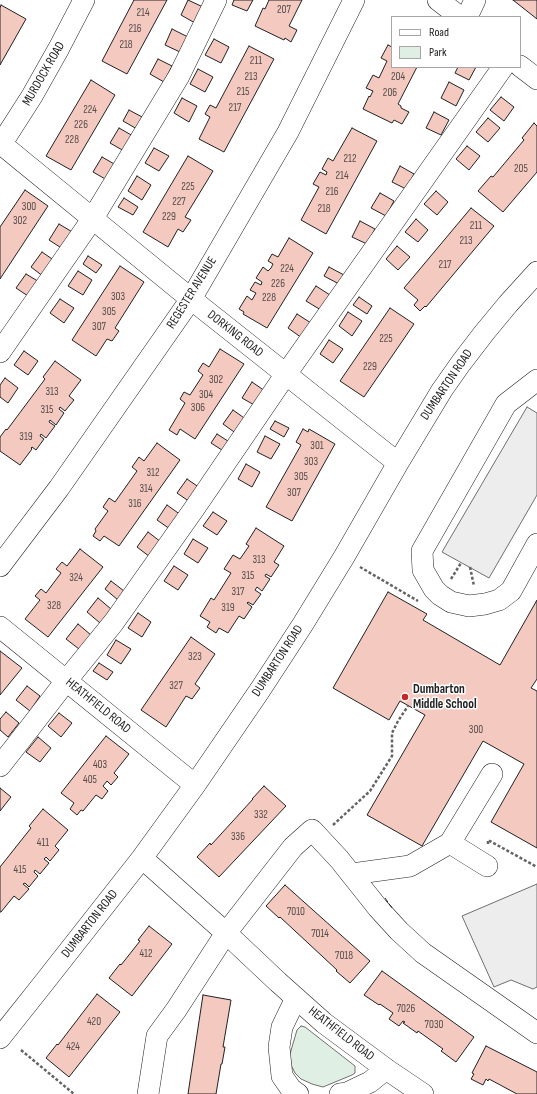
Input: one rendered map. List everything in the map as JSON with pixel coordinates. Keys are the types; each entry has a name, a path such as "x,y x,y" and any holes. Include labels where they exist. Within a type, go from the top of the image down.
{"street":[{"name":"MURDOCK ROAD","path":"0,144 32,96 84,0"},
{"path":"0,352 93,218 179,76 216,0"},
{"name":"REGESTER AVENUE","path":"0,566 59,488 191,299 288,132 354,0"},
{"path":"438,0 459,16"},
{"path":"467,16 475,0"},
{"path":"521,67 537,79"},
{"path":"0,766 114,622 194,509 286,374 502,68"},
{"name":"DORKING ROAD","path":"0,144 191,299 398,463"},
{"name":"DUMBARTON ROAD","path":"0,1038 142,858 195,785 282,656 344,557 398,463 460,363 508,304 537,272"},
{"path":"537,380 506,404 422,551 423,570 434,589 451,602 469,606 485,604 499,600 511,591 537,544"},
{"name":"HEATHFIELD ROAD","path":"0,627 195,785"},
{"path":"352,874 410,866 450,843 492,774"},
{"path":"148,1094 157,1036 176,1010 226,933 293,847 312,830 339,858 398,931 423,953 537,1034"},
{"path":"450,843 487,866"},
{"name":"HEATHFIELD ROAD","path":"142,858 324,1023 386,1069 423,1094"},
{"name":"HEATHFIELD ROAD","path":"296,998 282,1027 279,1047 282,1076 290,1089 298,1094"},
{"name":"HEATHFIELD ROAD","path":"340,1094 370,1082 386,1069"}],"path":[{"path":"366,570 390,585"},
{"path":"319,838 370,791 392,756 392,733 408,706"},
{"path":"487,866 488,840 537,867"},
{"path":"21,1050 74,1094"}],"green space":[{"path":"301,1026 305,1027 355,1066 355,1073 323,1087 301,1079 295,1073 291,1065 290,1054 297,1030"}],"shaded area":[{"path":"527,407 537,413 537,495 489,578 442,552"},
{"path":"537,884 537,987 533,989 511,980 494,987 462,916"}],"building":[{"path":"134,0 167,0 127,74 102,61"},
{"path":"188,0 203,7 195,23 181,15"},
{"path":"234,0 253,0 247,11 232,5"},
{"path":"269,0 302,0 289,26 297,30 291,42 285,38 284,40 255,26 263,8 265,9"},
{"path":"513,0 537,0 537,19"},
{"path":"1,5 26,19 0,65 0,8"},
{"path":"172,29 188,37 180,52 165,45"},
{"path":"214,39 229,47 221,63 205,55"},
{"path":"388,45 391,46 391,68 416,68 398,104 401,108 409,112 402,124 394,120 392,123 363,109 373,91 366,88 373,75 379,78 387,61 381,58"},
{"path":"249,46 274,59 224,152 199,139 210,117 205,114 210,105 216,108"},
{"path":"158,59 172,66 164,82 150,74"},
{"path":"458,68 475,68 469,80 455,73"},
{"path":"198,69 213,77 205,92 190,84"},
{"path":"91,80 115,95 71,170 46,156"},
{"path":"449,82 464,90 456,106 441,98"},
{"path":"501,97 514,107 504,121 490,110"},
{"path":"182,98 197,106 189,122 174,113"},
{"path":"129,110 144,118 137,129 123,121"},
{"path":"434,112 449,120 441,135 426,128"},
{"path":"488,118 500,128 488,142 476,132"},
{"path":"534,123 537,126 537,172 503,212 478,191 491,176 493,177 524,140 522,138"},
{"path":"119,128 133,136 124,151 110,143"},
{"path":"352,128 377,141 326,234 301,220 319,187 313,184 320,172 326,175 327,172 322,169 328,158 333,161"},
{"path":"467,146 480,156 469,170 456,159"},
{"path":"154,148 169,156 159,171 145,163"},
{"path":"188,156 213,171 185,217 191,220 183,232 178,229 168,247 143,232"},
{"path":"102,157 116,165 107,180 93,172"},
{"path":"400,166 414,174 406,189 392,182"},
{"path":"137,176 151,185 142,200 128,191"},
{"path":"25,190 48,206 0,279 0,227"},
{"path":"436,191 448,202 437,215 424,204"},
{"path":"380,193 394,201 386,216 371,208"},
{"path":"124,198 138,207 133,215 118,207"},
{"path":"471,208 494,226 426,307 425,306 420,311 414,305 418,300 404,288"},
{"path":"416,219 428,230 418,242 405,232"},
{"path":"360,221 375,229 367,244 352,237"},
{"path":"59,224 74,233 63,249 49,240"},
{"path":"289,238 313,253 267,328 243,314 244,312 239,309 247,296 252,300 256,293 250,290 255,282 261,285 262,282 256,278 263,267 268,271 271,268 273,264 268,261 272,254 278,257"},
{"path":"397,246 410,257 398,270 386,259"},
{"path":"42,252 55,261 44,277 31,267"},
{"path":"88,256 102,265 96,273 83,264"},
{"path":"120,266 144,282 115,328 119,331 112,341 107,339 96,356 72,340"},
{"path":"329,267 344,275 339,284 324,276"},
{"path":"78,271 92,280 83,295 68,286"},
{"path":"26,274 41,283 31,298 16,288"},
{"path":"316,286 330,295 321,310 306,301"},
{"path":"359,297 372,306 367,314 353,305"},
{"path":"60,299 74,308 64,323 50,313"},
{"path":"390,308 414,324 364,397 340,381"},
{"path":"348,312 362,321 352,336 339,326"},
{"path":"297,314 311,323 302,338 288,328"},
{"path":"329,340 343,349 333,363 320,354"},
{"path":"220,349 244,364 195,439 180,429 177,435 169,430 185,403 180,399 184,392 190,395 203,375 198,371 203,363 209,367"},
{"path":"24,351 38,361 28,375 14,365"},
{"path":"55,361 81,380 69,396 74,400 65,411 60,407 59,409 64,413 56,425 50,420 49,422 55,426 46,438 41,434 40,436 44,439 36,450 32,447 31,448 32,449 20,465 0,451 0,437 6,429 7,430 45,379 43,377"},
{"path":"5,378 18,388 8,403 0,397 0,385"},
{"path":"252,382 265,391 256,406 242,398"},
{"path":"233,410 247,420 237,434 223,424"},
{"path":"275,421 289,428 284,437 270,429"},
{"path":"303,429 308,432 309,429 335,444 292,521 266,507 301,445 296,442"},
{"path":"217,434 231,443 225,452 211,443"},
{"path":"265,436 280,444 271,459 257,452"},
{"path":"157,443 180,460 119,546 104,536 100,541 93,536 96,531 95,529 108,511 103,507 109,498 115,502 137,471 132,467 139,457 144,461"},
{"path":"246,464 260,472 252,487 238,479"},
{"path":"187,479 200,488 190,502 177,493"},
{"path":"167,505 181,515 170,529 157,520"},
{"path":"213,512 227,521 217,535 203,526"},
{"path":"256,528 284,546 274,562 279,565 271,577 266,574 265,576 270,579 262,591 257,587 255,590 261,594 253,605 248,602 247,603 252,607 244,619 239,616 228,633 219,628 216,633 207,627 210,622 200,616 211,598 214,600 231,573 224,569 233,555 240,559 249,546 246,544"},
{"path":"148,532 161,542 150,557 137,547"},
{"path":"193,539 208,548 198,563 184,554"},
{"path":"80,549 103,567 48,637 25,619 40,600 35,596 41,589 46,593 61,573 56,569 62,562 67,566"},
{"path":"174,566 188,575 178,590 164,581"},
{"path":"111,581 124,591 118,600 105,589"},
{"name":"Dumbarton Middle School","path":"388,592 427,614 423,620 500,665 537,600 537,679 531,688 537,691 537,848 491,822 524,764 483,741 422,846 367,815 425,715 400,701 389,720 333,688"},
{"path":"98,598 111,609 100,623 87,612"},
{"path":"138,613 151,622 142,637 128,628"},
{"path":"78,624 91,635 79,649 66,639"},
{"path":"191,637 215,654 195,684 200,688 192,699 186,696 166,727 141,710"},
{"path":"116,640 131,649 121,664 107,655"},
{"path":"0,651 22,668 0,695"},
{"path":"99,663 113,672 107,680 93,671"},
{"path":"27,686 40,696 30,711 16,700"},
{"path":"6,712 19,723 8,737 0,730 0,719"},
{"path":"59,713 72,723 61,737 48,726"},
{"path":"106,736 129,754 114,773 118,777 111,785 107,781 103,786 108,791 102,799 96,795 83,811 81,810 77,815 70,809 74,803 61,793"},
{"path":"38,737 51,748 40,762 26,752"},
{"path":"264,786 286,806 219,877 197,857 210,843 211,845"},
{"path":"0,788 11,797 0,811"},
{"path":"43,809 68,830 55,846 59,850 50,861 46,857 44,859 49,863 40,874 35,870 34,872 38,876 29,887 25,883 23,884 29,889 19,900 14,896 0,912 0,867 31,828 29,826"},
{"path":"285,885 370,961 350,983 280,917 279,918 266,906"},
{"path":"149,926 172,944 132,996 109,978 140,941 138,940"},
{"path":"382,971 474,1037 456,1062 441,1051 443,1049 418,1031 417,1033 403,1023 405,1022 403,1021 399,1026 389,1019 393,1013 364,995"},
{"path":"97,994 120,1012 69,1077 46,1058 57,1044 58,1045"},
{"path":"203,995 231,1000 223,1047 225,1047 216,1094 188,1094"},
{"path":"486,1046 537,1072 537,1094 517,1094 489,1079 488,1081 486,1079 483,1085 471,1079 474,1074 472,1073"}],"fence":[{"path":"385,898 392,908"}],"place":[{"name":"Dumbarton Middle School","path":"405,697"}]}
